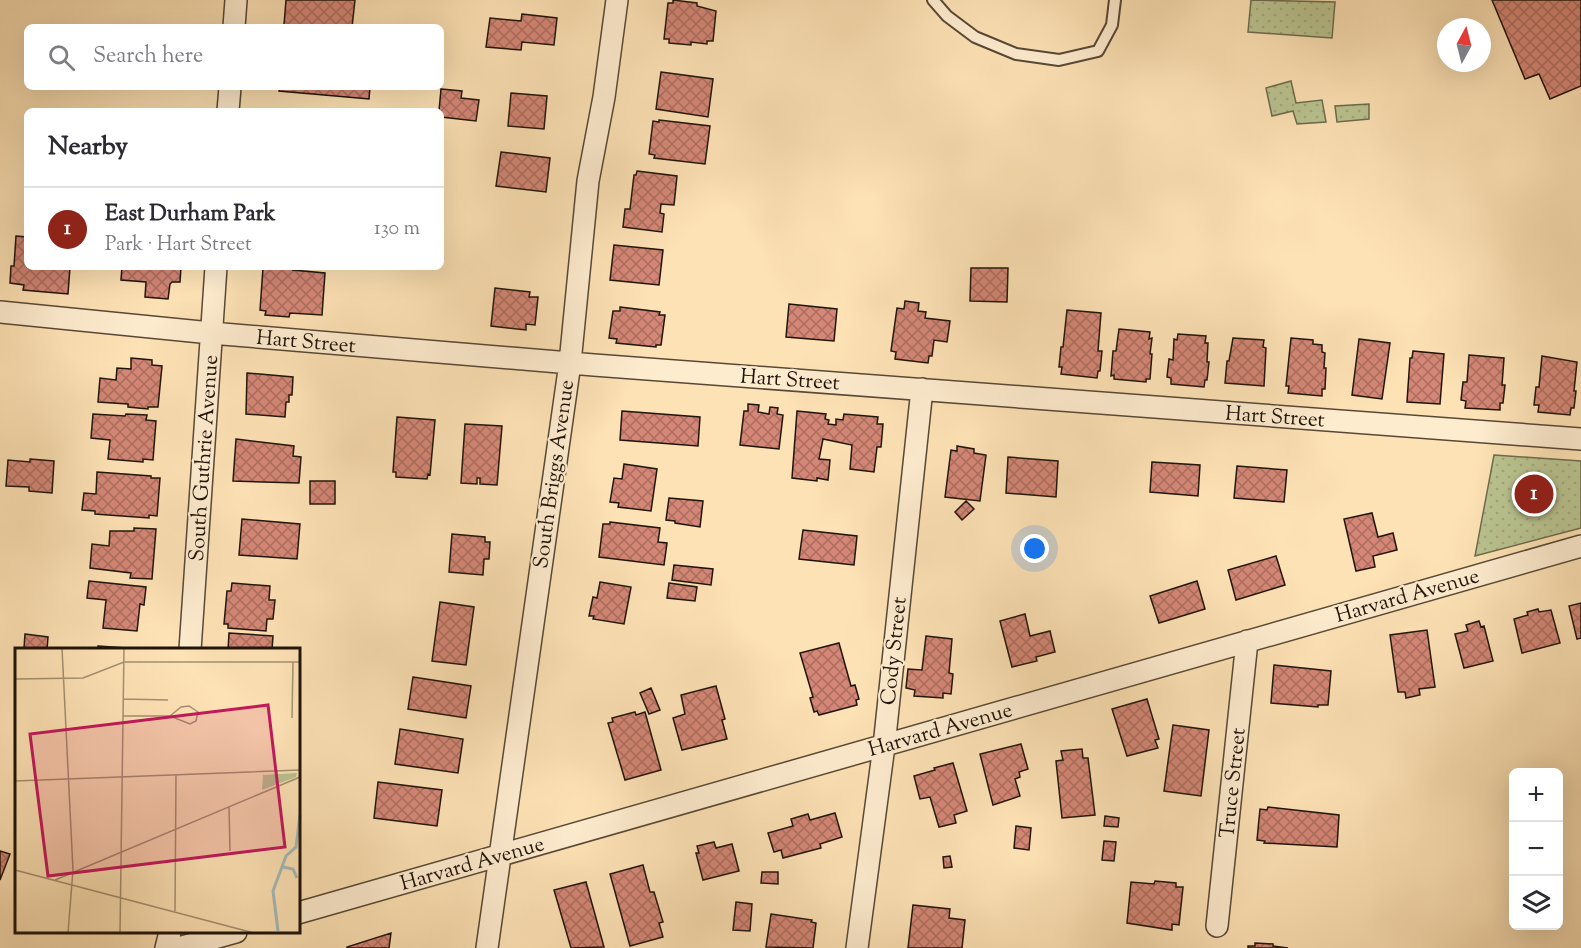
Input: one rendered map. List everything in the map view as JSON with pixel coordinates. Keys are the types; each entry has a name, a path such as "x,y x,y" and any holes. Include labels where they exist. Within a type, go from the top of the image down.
{"street":[{"path":"234,24 236,0"},
{"name":"South Briggs Avenue","path":"487,948 570,363 588,181 604,97 617,0"},
{"path":"228,108 230,90"},
{"name":"South Guthrie Avenue","path":"190,648 216,270"},
{"name":"Hart Street","path":"0,312 211,333 570,363 1581,439"},
{"name":"Cody Street","path":"857,948 884,746 922,389"},
{"name":"Harvard Avenue","path":"300,912 1581,546"},
{"name":"Truce Street","path":"1217,926 1247,641"},
{"path":"166,948 170,933"},
{"path":"178,948 232,933"}],"lane":[{"path":"933,0 947,16 975,37 1016,54 1059,60 1098,51 1112,25 1115,0"}],"green space":[{"path":"1251,0 1335,2 1332,38 1248,32"},
{"path":"1291,81 1296,103 1322,100 1326,122 1297,124 1293,111 1272,116 1266,88"},
{"path":"1369,104 1369,119 1337,122 1335,106"},
{"path":"1494,455 1581,461 1581,528 1475,556"}],"building":[{"path":"286,0 355,0 352,24 284,24"},
{"path":"673,0 697,3 697,6 716,11 713,41 707,41 707,44 691,42 691,45 669,43 669,39 664,39 668,3 673,3"},
{"path":"1492,0 1581,0 1581,86 1550,99 1539,74 1525,79"},
{"path":"522,14 557,18 554,45 522,42 521,50 486,47 490,18 521,21"},
{"path":"661,72 713,79 708,117 656,109"},
{"path":"444,89 462,91 461,98 479,100 476,121 444,117 444,108 439,108 441,90"},
{"path":"279,90 370,90 369,99"},
{"path":"511,93 547,96 544,129 508,126"},
{"path":"659,120 710,126 705,164 654,158 655,155 649,154 653,121 659,122"},
{"path":"501,152 550,158 546,192 496,186"},
{"path":"637,171 677,176 674,205 661,204 660,213 664,214 662,232 623,227 625,209 630,209 634,175"},
{"path":"16,236 24,237 24,270 70,270 68,294 23,290 24,285 10,283 11,266 14,266"},
{"path":"614,245 663,250 659,285 610,280"},
{"path":"971,268 1008,268 1007,302 970,301"},
{"path":"122,270 181,270 180,282 170,284 168,299 145,297 146,282 121,280"},
{"path":"263,270 325,273 322,315 290,313 289,317 265,315 266,311 260,310"},
{"path":"495,288 530,292 529,297 538,297 535,325 526,324 526,330 491,326"},
{"path":"905,301 919,303 918,311 926,312 925,318 950,321 947,342 934,340 932,356 929,356 928,363 895,359 896,352 891,351 897,308 904,309"},
{"path":"789,304 837,309 834,341 786,337"},
{"path":"620,307 660,312 659,315 665,315 661,345 656,345 656,347 616,343 617,339 609,338 613,311 620,311"},
{"path":"1067,310 1101,313 1098,351 1102,351 1097,378 1061,374 1062,367 1059,367"},
{"path":"1119,329 1150,332 1149,339 1152,338 1150,354 1152,354 1150,379 1146,379 1146,382 1114,379 1114,375 1111,376 1113,351 1116,351"},
{"path":"1178,334 1206,336 1207,362 1209,362 1204,387 1171,384 1171,378 1167,377 1169,359 1173,360 1174,339 1177,340"},
{"path":"1233,338 1264,340 1263,347 1266,348 1264,386 1225,383 1227,361 1229,361"},
{"path":"1291,338 1313,340 1313,344 1322,345 1322,352 1325,353 1324,368 1326,368 1325,389 1322,389 1322,396 1288,393 1289,386 1286,386"},
{"path":"1359,339 1390,343 1382,399 1352,395"},
{"path":"1413,351 1444,354 1440,404 1407,402 1410,358 1412,358"},
{"path":"1469,355 1504,358 1502,385 1505,385 1500,410 1465,408 1466,401 1461,400 1463,382 1467,382"},
{"path":"1542,356 1577,362 1574,408 1571,408 1570,415 1538,412 1539,405 1534,405 1536,387 1539,387"},
{"path":"131,358 152,360 152,365 162,366 158,407 148,407 148,409 128,407 128,404 98,402 100,378 116,380 117,368 131,369"},
{"path":"247,373 293,377 292,395 289,395 289,402 286,402 285,417 246,414"},
{"path":"748,404 759,405 758,412 769,414 770,407 778,408 777,414 783,415 779,449 740,445 744,411 748,411"},
{"path":"622,411 700,417 698,446 620,440"},
{"path":"797,411 826,414 825,419 829,420 828,424 836,425 836,419 843,420 844,414 878,417 877,424 883,424 881,447 877,447 874,472 850,469 852,445 823,439 819,459 830,460 828,480 792,478"},
{"path":"93,414 147,415 146,420 156,421 153,460 143,459 143,462 108,459 110,440 91,438"},
{"path":"397,417 435,420 430,475 428,474 427,479 396,477 396,472 393,472"},
{"path":"465,424 502,426 497,485 480,484 480,478 477,478 477,484 461,483"},
{"path":"236,439 294,446 293,456 301,457 299,483 233,481"},
{"path":"957,446 974,449 974,453 986,455 980,501 945,497 951,450 957,451"},
{"path":"1008,457 1058,461 1056,497 1006,493"},
{"path":"30,459 54,461 52,493 29,491 29,487 6,486 8,460 30,462"},
{"path":"1152,462 1200,465 1198,496 1150,492"},
{"path":"624,464 657,469 651,511 618,507 619,503 610,502 614,478 622,479"},
{"path":"1237,466 1287,470 1284,502 1234,498"},
{"path":"97,472 160,478 157,516 149,515 149,518 95,514 95,511 82,510 84,493 96,494"},
{"path":"310,481 335,481 335,504 310,504"},
{"path":"669,498 703,501 700,527 666,520"},
{"path":"966,501 974,509 962,520 955,512"},
{"path":"1372,513 1378,537 1393,533 1397,550 1373,556 1375,567 1356,571 1344,519"},
{"path":"242,519 300,524 297,559 239,555"},
{"path":"610,522 660,528 658,542 667,543 664,565 599,557 603,524 610,524"},
{"path":"134,528 156,529 152,579 130,578 131,573 90,568 92,544 109,546 110,531 134,531"},
{"path":"803,530 857,536 854,565 799,559"},
{"path":"452,534 485,537 485,542 490,542 489,559 484,559 483,575 449,572"},
{"path":"1276,556 1285,585 1236,600 1228,570"},
{"path":"674,565 713,569 711,585 672,580"},
{"path":"89,581 146,587 144,605 140,604 137,631 103,628 106,600 87,598"},
{"path":"1197,581 1205,609 1159,623 1150,596"},
{"path":"600,582 631,587 624,624 593,619 594,616 589,616 593,597 597,598"},
{"path":"232,583 270,586 269,600 275,600 273,619 267,619 266,631 228,628 228,624 224,624 227,591 231,591"},
{"path":"669,583 697,587 695,601 667,598"},
{"path":"440,602 474,607 466,665 432,661"},
{"path":"1581,603 1581,638 1577,639 1569,606"},
{"path":"1538,609 1539,612 1551,610 1560,643 1522,653 1514,619"},
{"path":"1025,614 1030,636 1050,631 1055,652 1036,657 1037,661 1012,667 1000,621"},
{"path":"1479,621 1481,627 1484,626 1493,661 1464,668 1455,634 1468,631 1466,625"},
{"path":"1427,630 1435,687 1419,689 1420,695 1406,698 1405,692 1398,692 1390,635"},
{"path":"229,633 273,636 272,648 228,648"},
{"path":"25,634 48,637 47,648 24,648"},
{"path":"926,636 952,639 949,673 953,674 951,694 943,693 943,698 914,696 915,690 906,688 908,669 922,670"},
{"path":"839,643 851,686 855,685 859,699 856,700 857,705 819,715 817,711 814,712 810,698 813,697 800,653"},
{"path":"98,646 126,648 98,648"},
{"path":"1274,665 1331,671 1328,705 1318,705 1318,707 1271,703"},
{"path":"413,677 471,686 466,718 408,709"},
{"path":"716,686 725,719 722,720 727,739 682,750 673,718 685,714 681,695"},
{"path":"651,688 660,710 649,714 640,693"},
{"path":"1147,699 1159,739 1155,740 1158,748 1127,756 1112,709"},
{"path":"635,712 636,715 645,712 661,770 625,780 608,723 613,722 612,718"},
{"path":"1173,725 1209,730 1201,796 1164,791"},
{"path":"400,729 463,739 458,773 395,764"},
{"path":"1021,744 1028,769 1019,772 1020,777 1015,779 1020,796 993,805 980,754"},
{"path":"1082,749 1083,758 1088,758 1095,815 1062,818 1056,761 1063,760 1061,751"},
{"path":"953,763 967,811 954,815 956,823 939,827 930,797 920,799 914,776"},
{"path":"378,782 442,790 437,826 374,818"},
{"path":"1268,807 1339,815 1337,847 1264,843 1265,841 1257,840 1260,809 1267,810"},
{"path":"835,813 842,837 820,844 821,848 783,858 781,850 774,852 768,833 793,826 791,819 808,814 810,820"},
{"path":"1105,816 1119,818 1118,827 1104,826"},
{"path":"1016,826 1031,828 1029,850 1014,848"},
{"path":"1104,841 1116,842 1114,861 1102,860"},
{"path":"714,842 716,848 732,844 739,871 703,880 696,853 699,853 697,846"},
{"path":"0,851 10,854 0,880"},
{"path":"950,856 952,867 944,868 943,857"},
{"path":"643,865 650,892 654,892 663,922 659,923 663,937 630,946 610,874"},
{"path":"762,872 778,872 778,884 761,883"},
{"path":"1155,881 1176,883 1176,887 1183,887 1179,925 1172,924 1172,930 1127,923 1131,882 1154,884"},
{"path":"586,882 604,947 571,948 554,890"},
{"path":"736,902 752,904 750,931 733,930"},
{"path":"913,905 950,909 949,918 965,920 962,948 908,948"},
{"path":"771,914 812,920 811,922 816,923 813,948 766,947"},
{"path":"391,933 389,948 347,948 347,947"},
{"path":"1255,943 1288,948 1248,948 1248,946 1255,946"}],"place":[{"name":"East Durham Park","path":"1534,494"}]}
